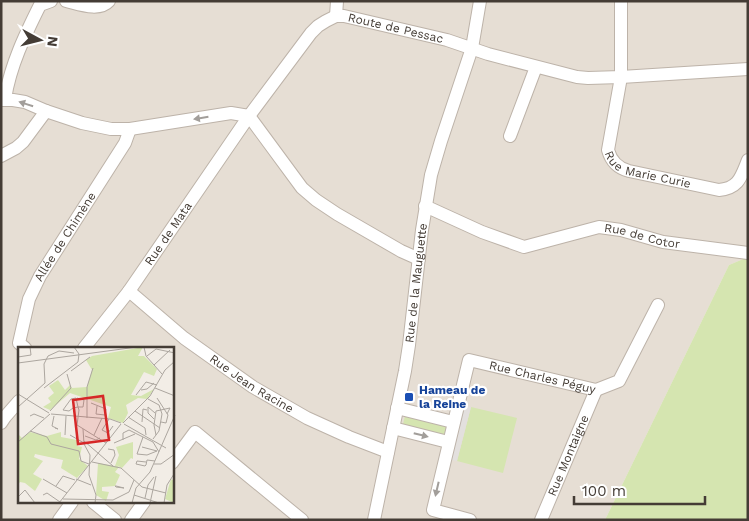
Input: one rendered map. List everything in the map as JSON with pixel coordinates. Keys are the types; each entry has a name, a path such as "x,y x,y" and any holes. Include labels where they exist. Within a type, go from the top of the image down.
{"street":[{"path":"51,1 40,5 22,42 3,100 25,102 82,123 111,129 130,129 231,113 250,116 302,188 316,200 337,214 419,259"},
{"path":"66,1 94,7 101,7 109,1"},
{"path":"336,16 337,1"},
{"name":"Rue de la Mauguette","path":"374,520 398,408 409,344 425,206 436,158 472,48 480,1"},
{"name":"Rue Marie Curie","path":"621,1 622,77 608,150 610,157 618,167 628,171 719,190 730,188 740,180 748,160"},
{"name":"Route de Pessac","path":"250,116 318,26 336,16 344,16 447,40 488,54 577,77 622,77 748,69"},
{"path":"510,136 536,67"},
{"path":"1,156 23,142 46,111"},
{"name":"Rue de Mata","path":"85,347 128,291 250,116"},
{"name":"Allée de Chimène","path":"24,347 19,343 29,299 40,276 125,143 130,129"},
{"name":"Rue de Cotor","path":"425,206 482,232 524,247 599,228 621,230 662,242 748,253"},
{"name":"Rue Jean Racine","path":"128,291 184,338 254,387 307,418 349,438 388,452"},
{"name":"Rue Charles Péguy","path":"453,422 469,360 596,390 619,381 658,305"},
{"name":"Rue Montaigne","path":"541,520 596,390"},
{"path":"1,423 18,402"},
{"path":"398,408 453,422 432,510 470,520"},
{"path":"393,428 448,442"},
{"path":"174,460 195,432 302,520"},
{"path":"59,520 71,504"},
{"path":"95,504 115,520"},
{"path":"131,520 143,504"}],"shaded area":[{"path":"1,1 748,1 748,257 729,265 605,520 1,520"},
{"path":"458,404 471,407 457,461 444,458"}],"green space":[{"path":"748,257 748,520 605,520 729,265"},
{"path":"471,407 517,418 503,473 457,461"},
{"path":"405,416 447,426 445,435 404,427"}],"place":[{"name":"Hameau de la Reine","path":"409,397"}]}
